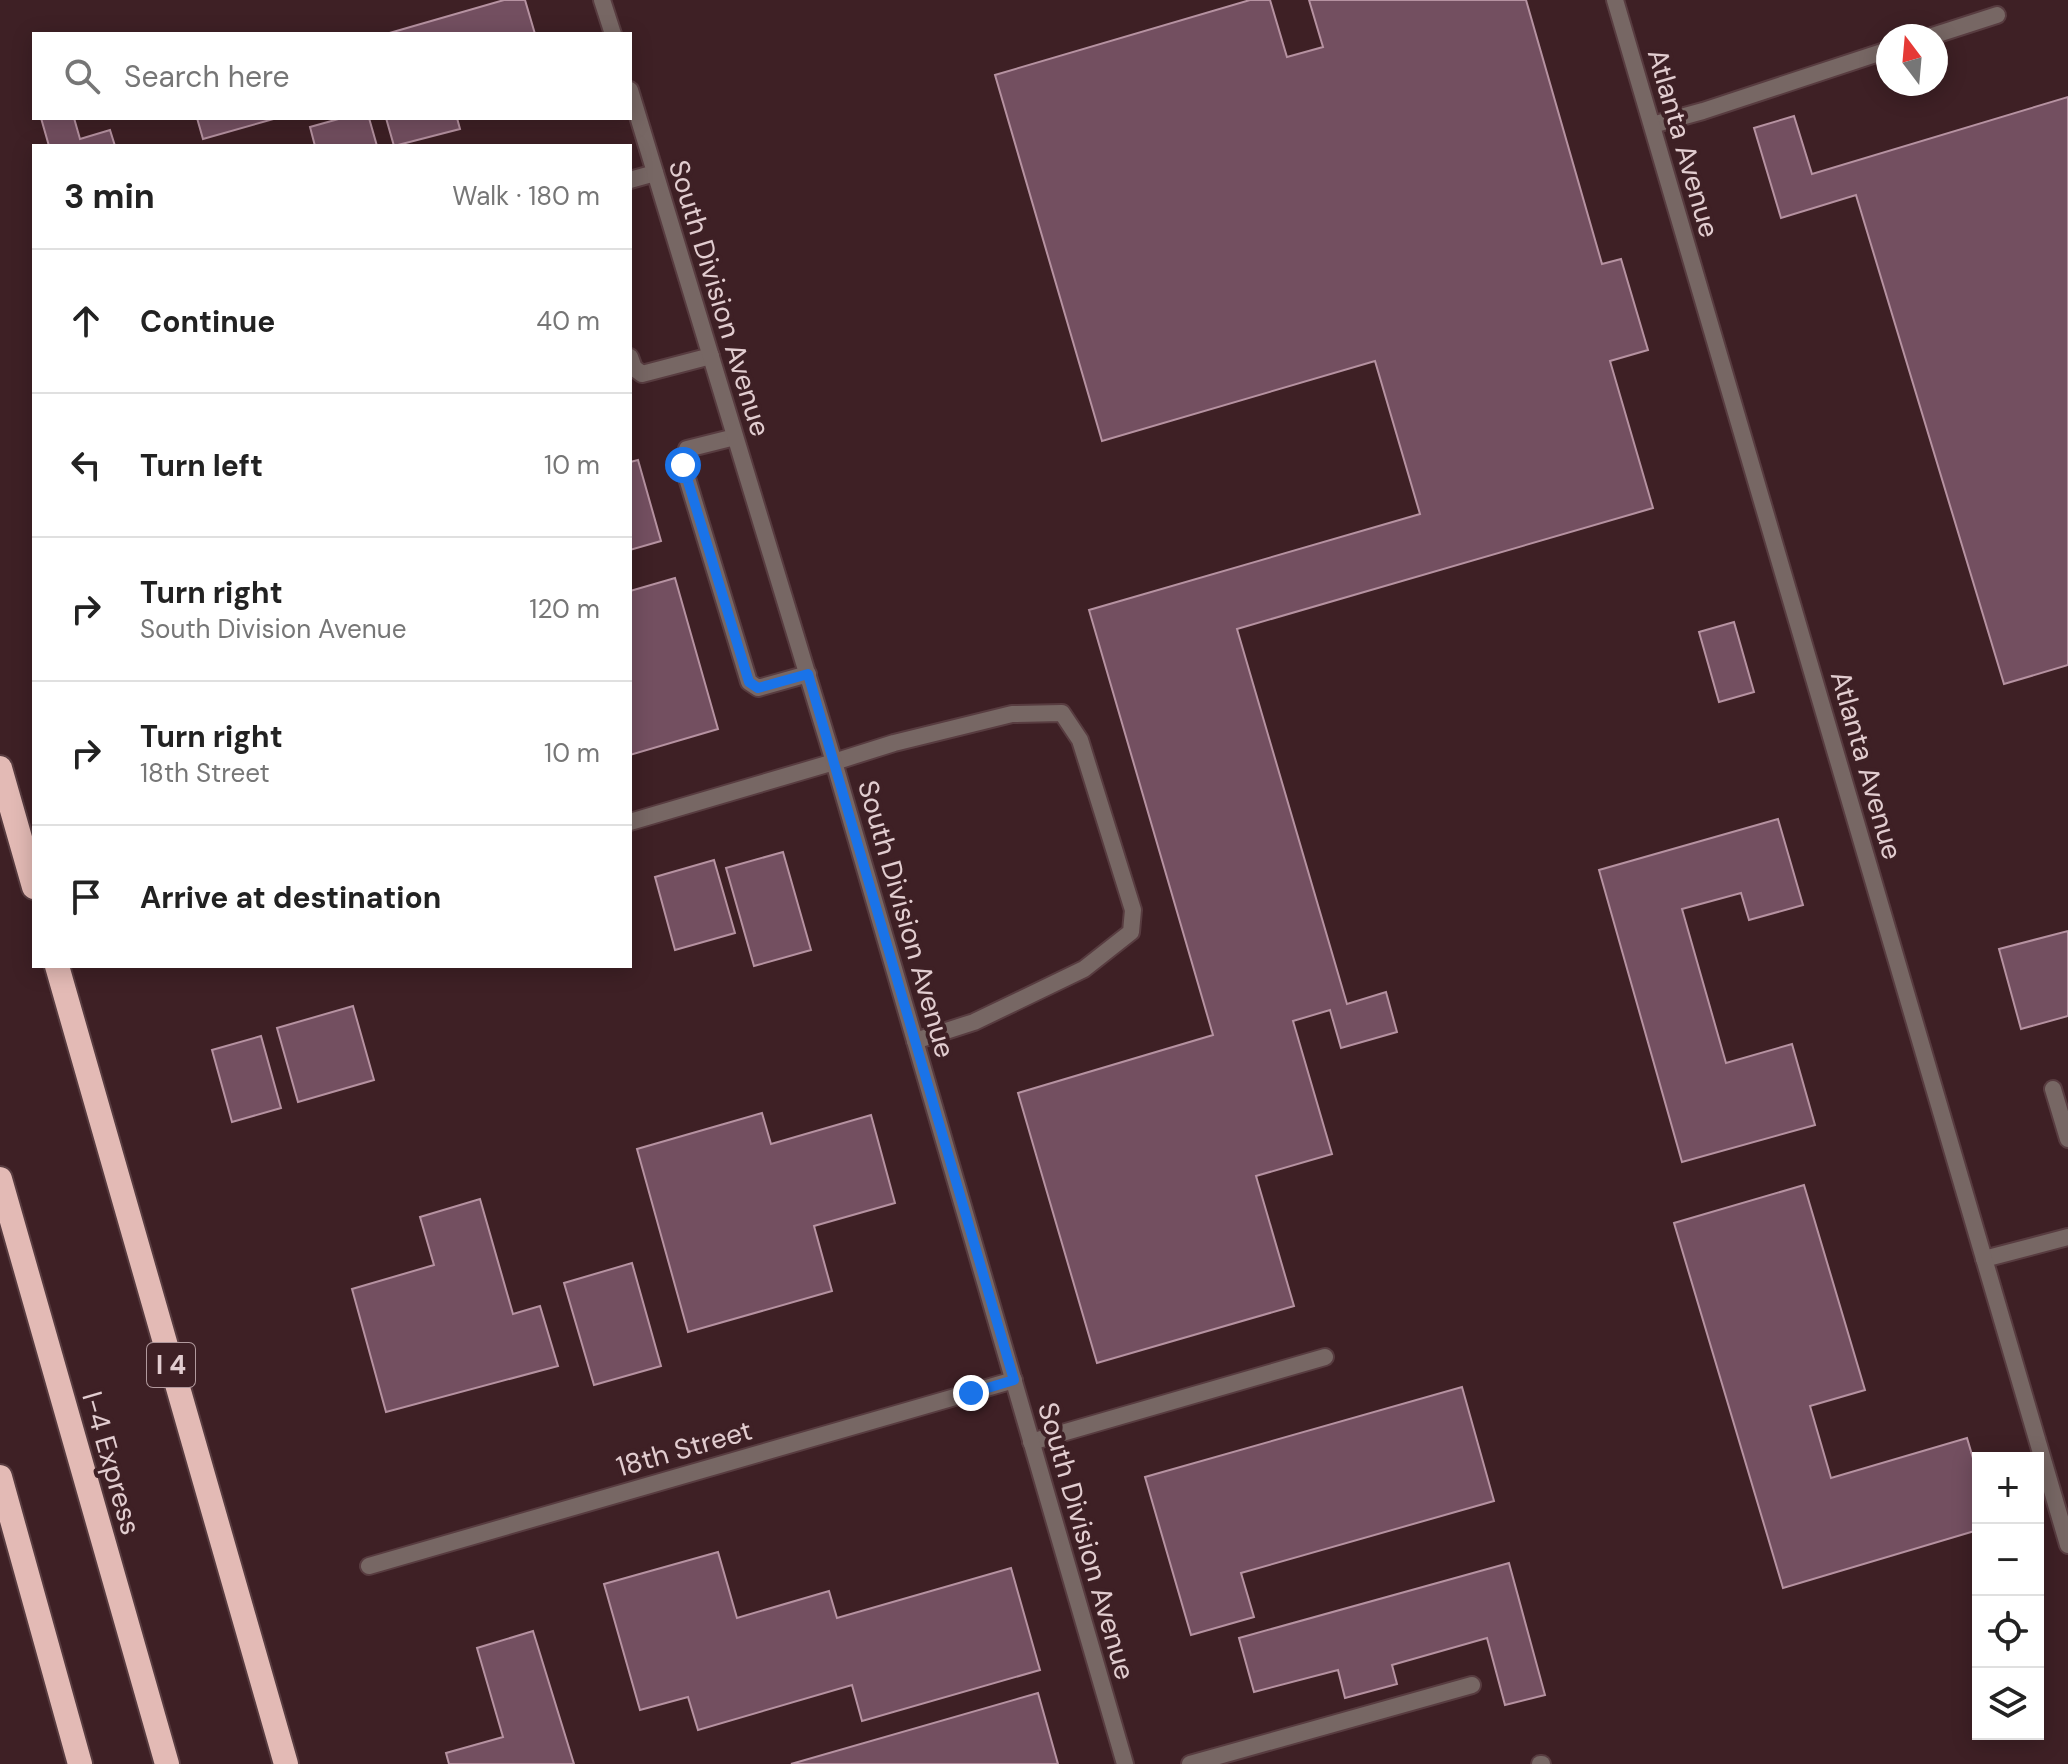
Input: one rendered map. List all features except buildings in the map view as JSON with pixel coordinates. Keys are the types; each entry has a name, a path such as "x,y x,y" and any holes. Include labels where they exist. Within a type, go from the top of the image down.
{"highway":[{"path":"0,768 32,880"},
{"name":"I 4","path":"58,968 286,1764"},
{"name":"I-4 Express","path":"0,1179 167,1764"},
{"path":"0,1477 80,1764"}],"street":[{"path":"602,0 612,32"},
{"name":"Atlanta Avenue","path":"1615,0 2068,1545"},
{"path":"1948,31 1997,15"},
{"path":"1652,125 1876,54"},
{"name":"South Division Avenue","path":"632,97 808,674 1125,1764"},
{"path":"632,179 655,173"},
{"path":"632,362 642,374 711,356"},
{"path":"735,437 687,449 683,465 740,653 749,682 758,688 808,674"},
{"path":"632,821 894,743 1012,714 1062,713 1080,740 1133,910 1131,932 1084,969 974,1022 915,1041"},
{"path":"2053,1089 2068,1139"},
{"path":"1984,1259 2068,1237"},
{"path":"1031,1442 1325,1357"},
{"name":"18th Street","path":"369,1566 1014,1380"},
{"path":"1190,1764 1472,1685"}],"route":[{"path":"683,465 749,682 758,688 808,674 1014,1380 971,1393"}]}
